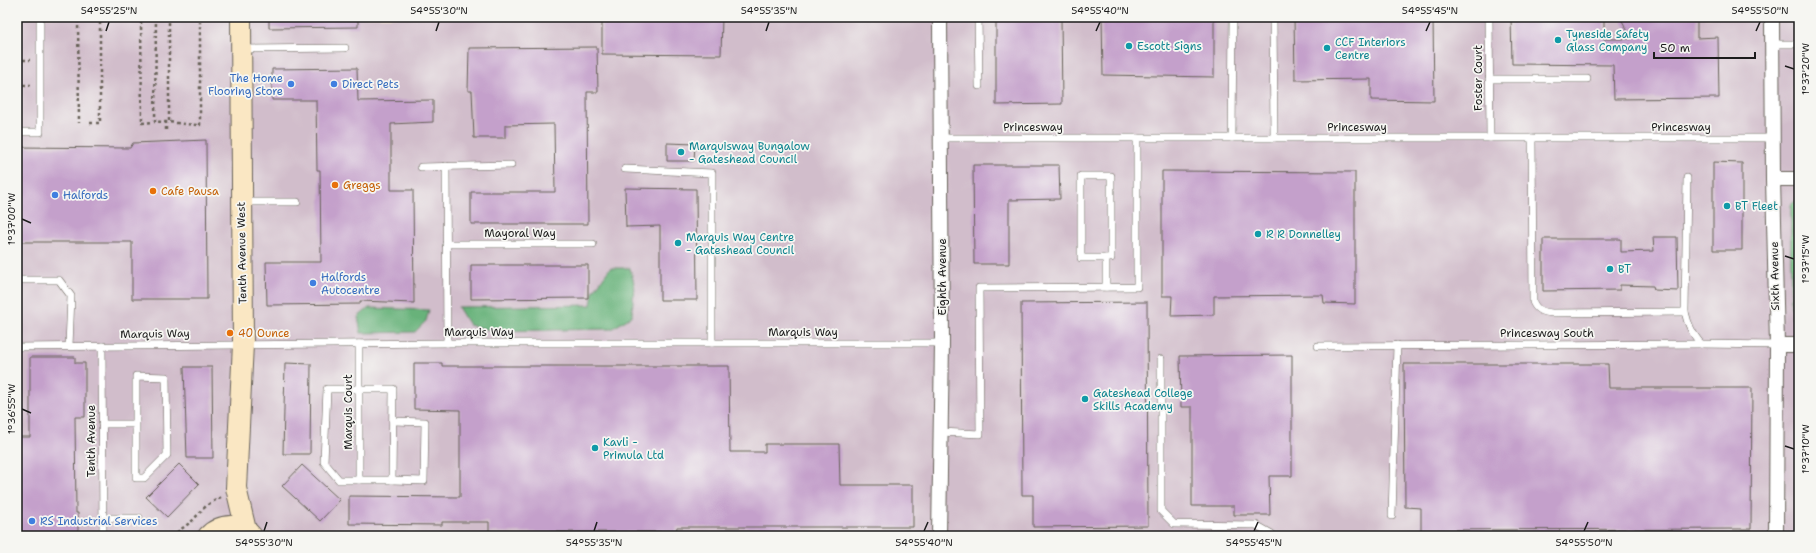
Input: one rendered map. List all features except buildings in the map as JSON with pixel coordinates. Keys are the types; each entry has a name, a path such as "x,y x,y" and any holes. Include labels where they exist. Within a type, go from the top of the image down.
{"street":[{"name":"Tenth Avenue West","path":"241,17 243,344 236,488 249,533"},
{"name":"Eighth Avenue","path":"939,536 942,343 940,17"},
{"name":"Sixth Avenue","path":"1772,17 1772,138 1777,345 1776,536"},
{"path":"1773,179 1799,179"},
{"path":"1777,345 1799,345"},
{"name":"Tenth Avenue West","path":"213,532 236,488"},
{"path":"213,532 232,526 249,533"}],"lane":[{"path":"17,132 40,132 40,17"},
{"path":"978,17 980,86"},
{"path":"1232,138 1233,17"},
{"path":"1273,17 1274,138"},
{"name":"Foster Court","path":"1489,17 1490,138"},
{"path":"1772,44 1799,44"},
{"path":"241,49 345,48"},
{"path":"1489,79 1587,79"},
{"name":"Princesway","path":"941,138 1772,138"},
{"path":"940,432 980,434 979,288 1137,287 1137,138"},
{"path":"1532,138 1533,302 1536,307 1544,312 1552,313 1685,312"},
{"path":"421,166 511,165"},
{"path":"446,166 447,343"},
{"path":"625,169 712,173 712,343"},
{"path":"1081,176 1111,176 1111,258 1106,258 1080,258 1081,176"},
{"path":"1687,178 1685,312 1692,334 1701,344"},
{"path":"241,202 297,202"},
{"name":"Mayoral Way","path":"446,244 594,244"},
{"path":"1106,258 1106,287"},
{"path":"17,280 59,280 71,296 70,346"},
{"name":"Marquis Way","path":"17,347 447,343 942,343"},
{"name":"Marquis Court","path":"359,344 359,480"},
{"path":"1392,516 1397,345"},
{"name":"Princesway South","path":"1318,346 1777,345"},
{"name":"Tenth Avenue","path":"102,346 103,536"},
{"path":"1160,359 1161,511 1174,524 1256,525 1272,534 1272,536"},
{"path":"136,376 166,377 167,455 144,478 136,478 136,424 136,376"},
{"path":"392,480 393,389 327,389 324,462 339,480 424,481 425,422 393,421"},
{"path":"102,424 136,424"},
{"path":"103,518 139,518"}],"path":[{"path":"155,122 156,17"},
{"path":"78,20 79,123"},
{"path":"166,131 169,20"},
{"path":"90,123 100,123 100,21"},
{"path":"141,21 142,123 167,121 182,126 200,126 200,22"},
{"path":"17,60 30,60"},
{"path":"172,536 192,521 207,505 236,488"}],"shaded area":[{"path":"17,17 1799,17 1799,536 17,536"}],"green space":[{"path":"1799,198 1799,326 1791,317 1791,205"},
{"path":"610,268 630,268 634,283 632,316 612,329 494,331 469,325 458,307 591,305 593,292"},
{"path":"369,308 429,310 426,321 415,332 361,333 358,317"}],"place":[{"name":"Tyneside Safety Glass Company","path":"1558,40"},
{"name":"Escott Signs","path":"1129,46"},
{"name":"CCF Interiors Centre","path":"1327,48"},
{"name":"The Home Flooring Store","path":"291,84"},
{"name":"Direct Pets","path":"334,84"},
{"name":"Marquisway Bungalow - Gateshead Council","path":"681,152"},
{"name":"Greggs","path":"335,185"},
{"name":"Cafe Pausa","path":"153,191"},
{"name":"Halfords","path":"55,195"},
{"name":"BT Fleet","path":"1727,206"},
{"name":"R R Donnelley","path":"1258,234"},
{"name":"Marquis Way Centre - Gateshead Council","path":"678,243"},
{"name":"BT","path":"1610,269"},
{"name":"Halfords Autocentre","path":"313,283"},
{"name":"40 Ounce","path":"230,333"},
{"name":"Gateshead College Skills Academy","path":"1085,399"},
{"name":"Kavli - Primula Ltd","path":"595,448"},
{"name":"RS Industrial Services","path":"32,521"}]}
